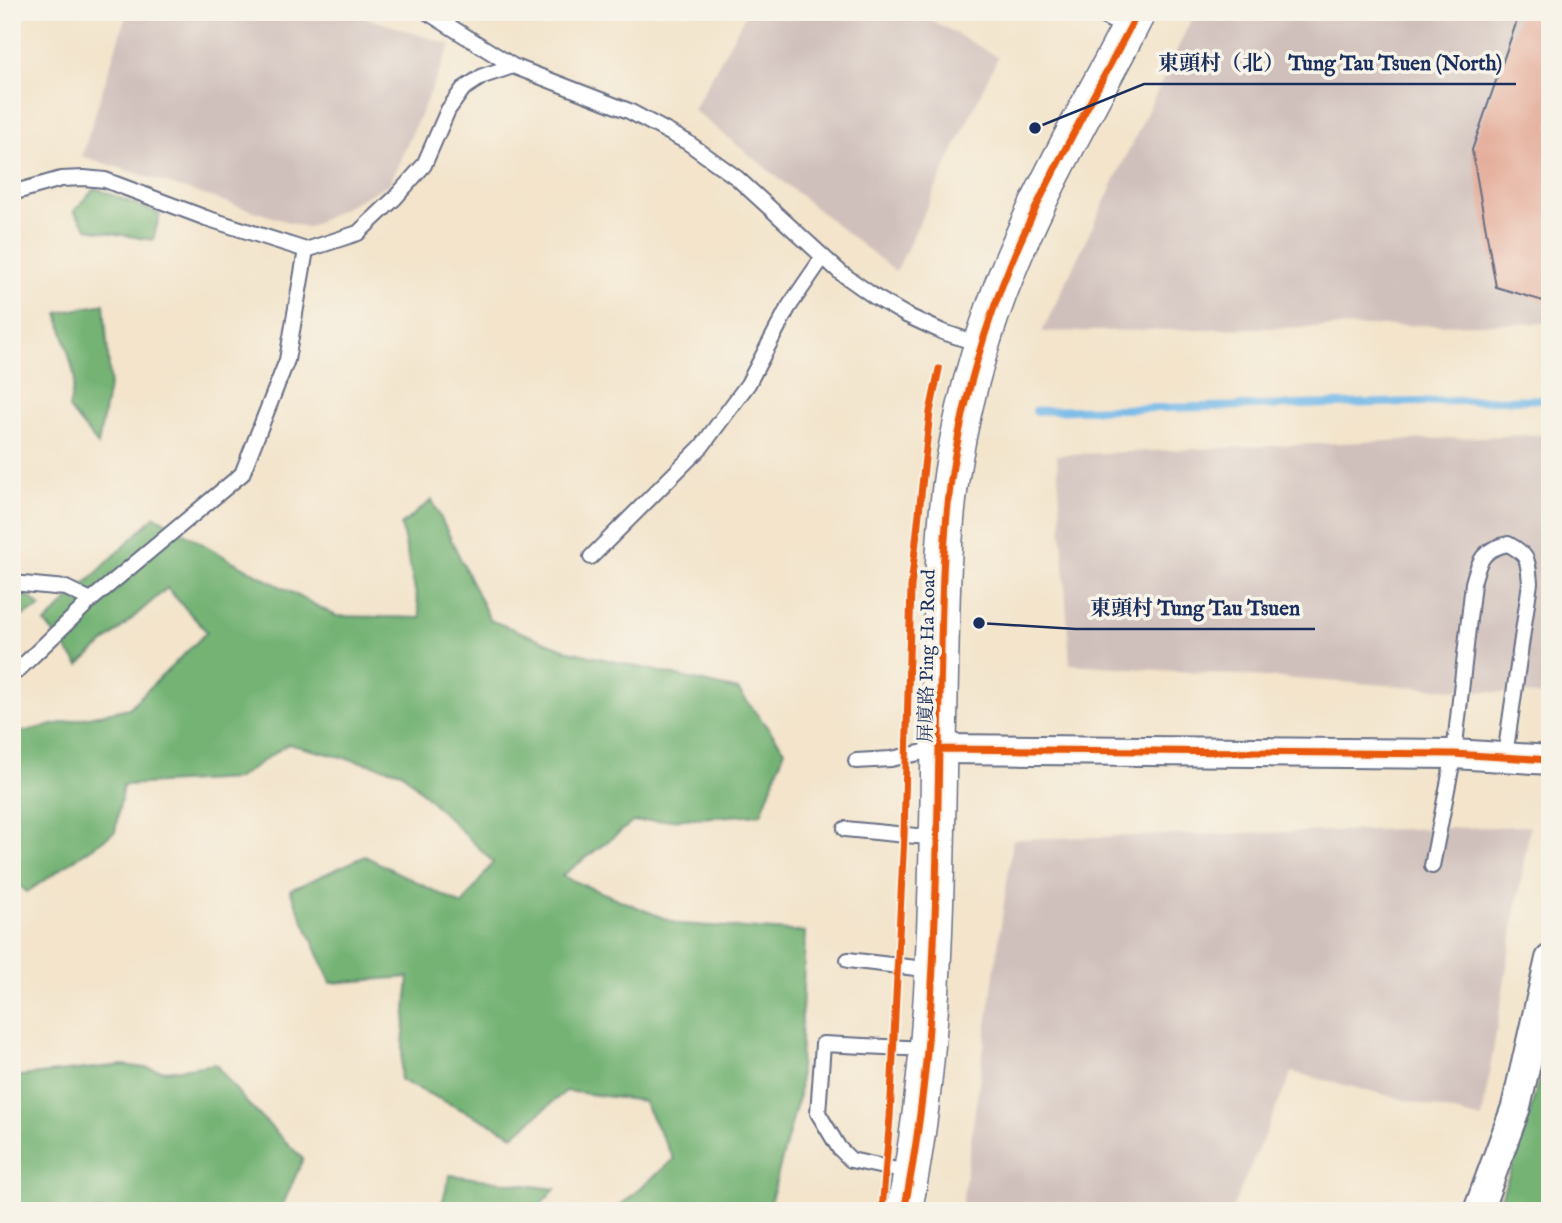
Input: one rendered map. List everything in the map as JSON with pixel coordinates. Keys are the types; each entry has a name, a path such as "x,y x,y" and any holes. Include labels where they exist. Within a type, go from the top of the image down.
{"street":[{"name":"屏廈路 Ping Ha Road","path":"904,1211 912,1173 928,1049 933,970 944,555 954,461 967,397 982,345 1012,261 1133,21"},
{"path":"939,749 1454,754 1550,760"},
{"path":"1478,1211 1517,1107 1550,959"}],"lane":[{"path":"427,12 513,66 629,111 687,142 737,178 852,281 906,315 943,332 982,345"},
{"path":"1094,12 1133,21"},
{"path":"12,193 61,179 105,180 206,218 306,250 358,233 394,200 424,165 448,110 463,89 483,76 513,66"},
{"path":"17,671 91,600 242,474 287,360 306,250"},
{"path":"591,557 702,446 748,384 788,308 824,257"},
{"path":"1432,866 1454,754 1476,572 1479,561 1494,547 1508,544 1520,550 1527,559 1530,583 1505,756"},
{"path":"12,583 66,587 91,600"},
{"path":"856,761 891,759 939,749"},
{"path":"845,830 937,838"},
{"path":"848,960 933,970"},
{"path":"912,1173 851,1160 839,1148 818,1113 823,1044 928,1049"}],"shaded area":[{"path":"127,12 349,12 451,45 390,183 307,228 82,156"},
{"path":"747,12 917,12 998,57 896,272 693,110"},
{"path":"1195,12 1550,12 1550,323 1042,332"},
{"path":"1550,434 1550,696 1070,664 1057,455"},
{"path":"1530,826 1482,1119 1292,1072 1231,1211 961,1211 1013,839"}],"green space":[{"path":"95,188 160,214 153,240 88,229 74,211"},
{"path":"104,304 110,381 98,445 69,409 75,378 58,313"},
{"path":"432,500 490,620 569,651 738,690 785,750 761,814 633,822 562,876 678,924 805,932 799,1095 768,1211 614,1211 674,1159 643,1101 566,1091 514,1135 400,1080 409,977 331,983 290,890 365,856 462,905 493,862 402,772 288,744 236,779 123,785 115,832 27,892 12,879 12,734 129,708 207,632 167,588 79,665 45,623 155,516 232,561 336,616 421,618 401,525"},
{"path":"12,583 41,607 12,621"},
{"path":"1550,1038 1550,1211 1496,1211 1524,1134"},
{"path":"215,1064 245,1101 303,1159 280,1211 12,1211 12,1077 123,1065 167,1071"},
{"path":"450,1175 555,1189 535,1211 440,1211"}],"building":[{"path":"1520,12 1550,12 1550,303 1496,287 1472,150"}],"waterway":[{"path":"1036,411 1550,399"}],"cycle path":[{"path":"904,1211 924,1083 930,1019 936,890 943,577 954,460 970,384 1011,263 1056,168 1138,12"},
{"path":"882,1211 890,1117 904,835 911,587 930,412 939,369"},
{"path":"939,749 1454,754 1550,760"}],"place":[{"name":"東頭村（北） Tung Tau Tsuen (North)","path":"1035,128"},
{"name":"東頭村 Tung Tau Tsuen","path":"979,623"}]}
